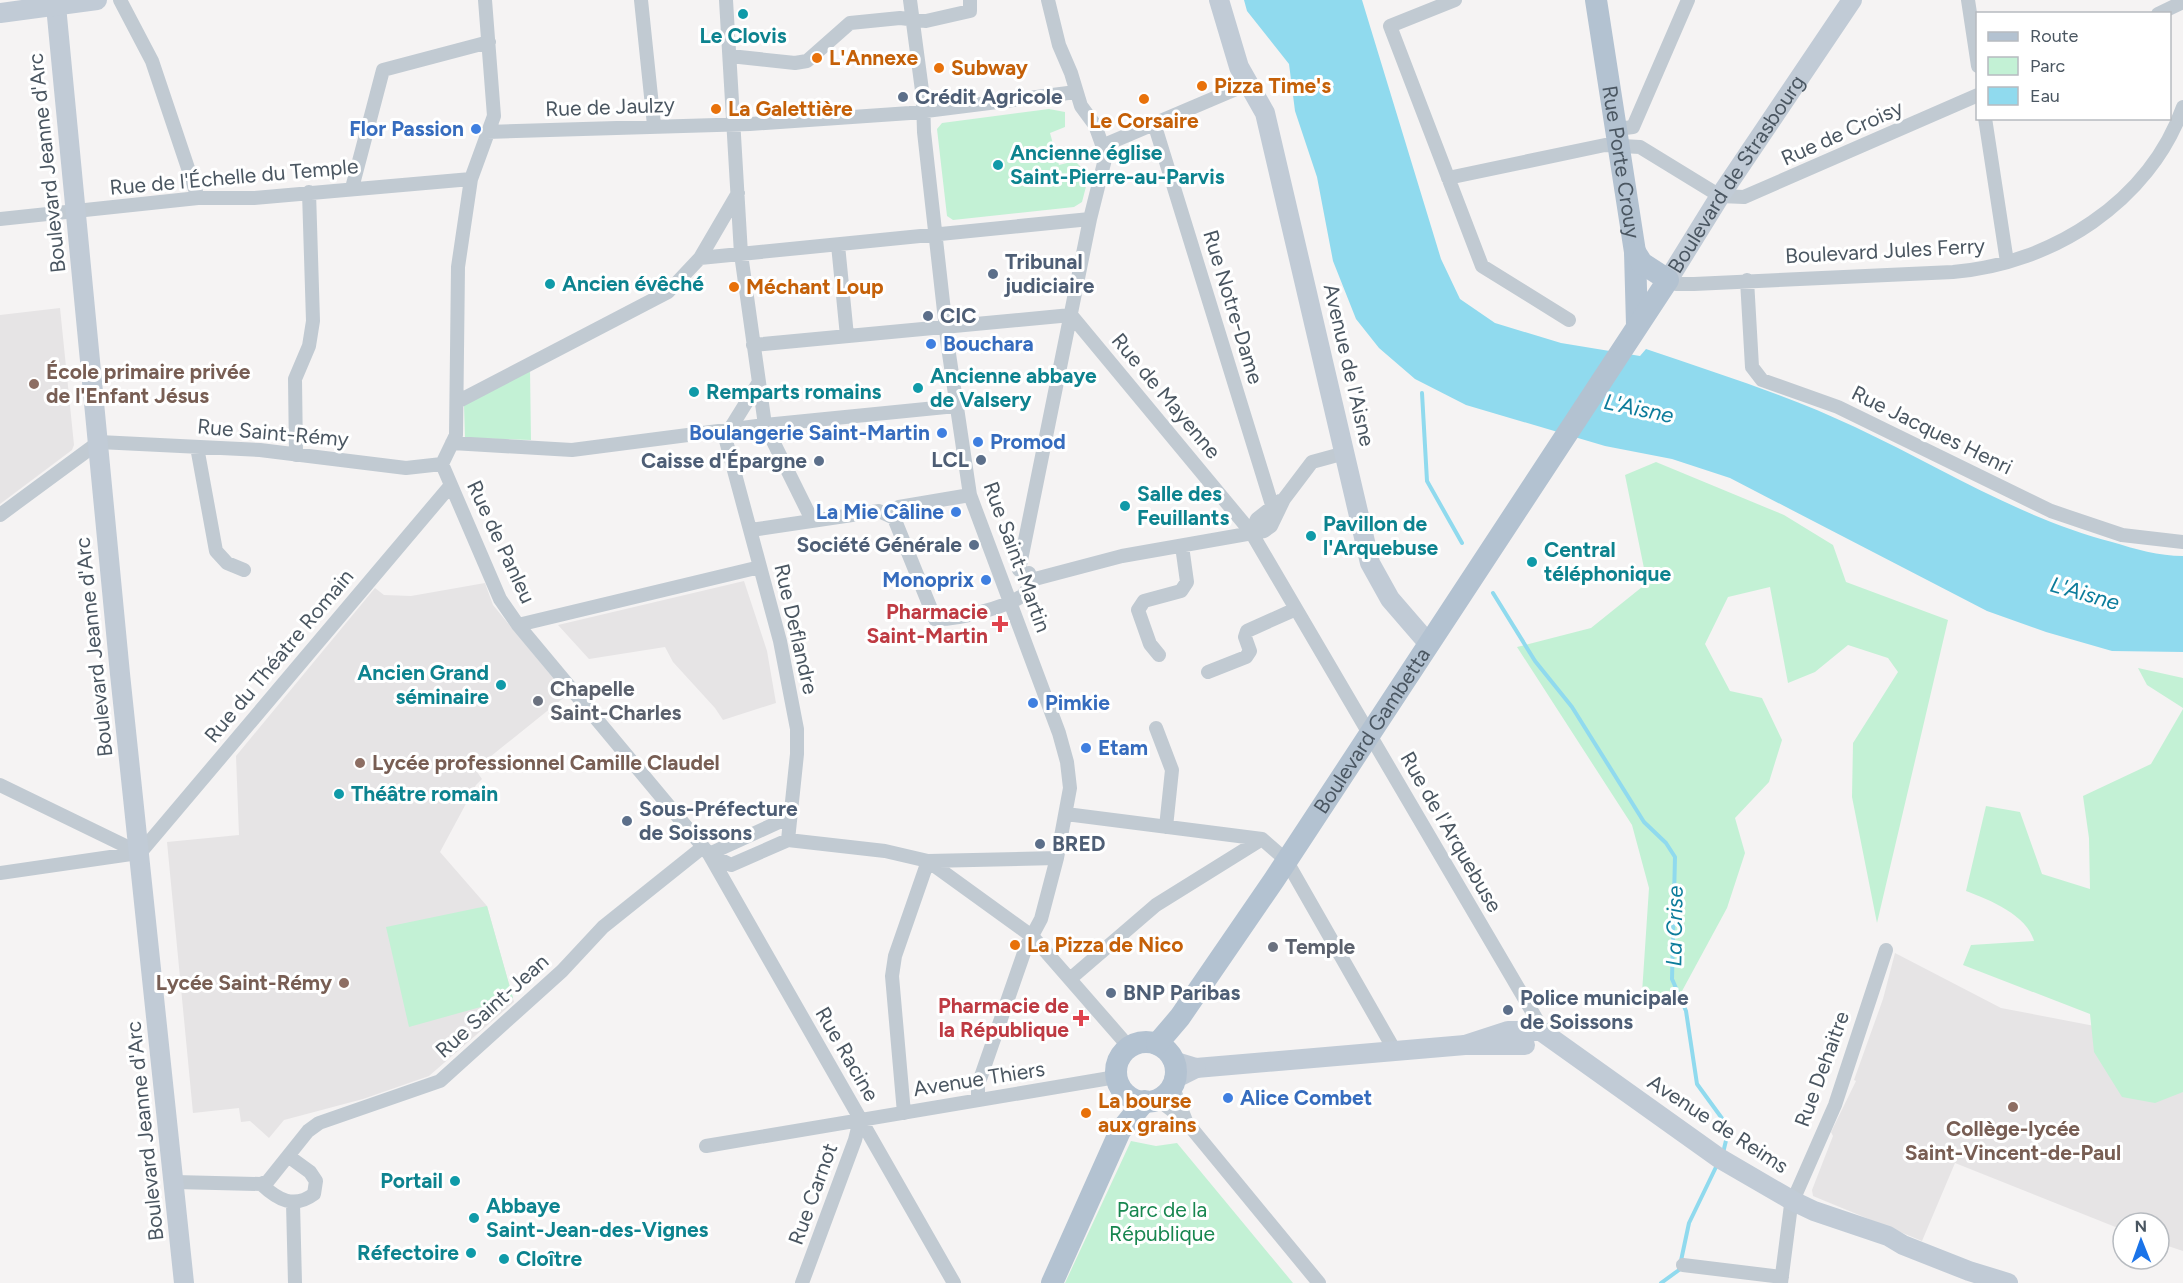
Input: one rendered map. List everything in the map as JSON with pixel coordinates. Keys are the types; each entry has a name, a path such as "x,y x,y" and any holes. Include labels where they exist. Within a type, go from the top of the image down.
{"main road":[{"path":"0,13 97,0"},
{"name":"Avenue de l'Aisne","path":"1219,0 1239,67 1265,113 1370,563 1390,599 1428,643"},
{"name":"Rue Porte Crouy","path":"1596,0 1628,137 1637,325"},
{"name":"Boulevard de Strasbourg","path":"1621,350 1720,196 1852,0"},
{"name":"Boulevard Jeanne d'Arc","path":"56,6 184,1283"},
{"path":"1635,252 1642,263 1673,272"},
{"name":"Boulevard Gambetta","path":"1120,1131 1164,1075 1180,1017 1286,860 1621,350"},
{"path":"1120,1085 1196,1068 1465,1045 1508,1031 1536,1039"},
{"name":"Avenue de Reims","path":"1536,1039 1571,1052 1723,1161 1792,1200 1814,1211 1888,1236 1903,1245 1969,1271 2008,1283"},
{"path":"1052,1283 1120,1131 1120,1085 1116,1066 1120,1055 1129,1047 1148,1042 1164,1075"}],"street":[{"path":"120,0 152,61 198,198"},
{"name":"Rue de Panleu","path":"485,0 494,116 471,179 458,267 456,435 442,464 500,599 518,625 706,850"},
{"path":"641,0 654,125"},
{"path":"726,0 741,254 765,425 812,520"},
{"name":"Rue Saint-Martin","path":"910,0 946,327 970,495 1059,732 1067,762 1070,788 1057,858 1033,937 1026,947 978,1084 978,1100"},
{"path":"730,56 795,63 807,61 850,23 912,18 926,21 970,11 970,0"},
{"path":"1048,0 1059,45 1081,106 1111,144"},
{"path":"1455,0 1390,26 1482,266 1569,320"},
{"path":"1448,178 1605,145 1628,137 1688,0"},
{"path":"1968,0 1976,59"},
{"path":"2162,12 2183,2"},
{"path":"352,188 383,70 489,42"},
{"path":"1019,570 1090,219 1111,144 1154,123 1250,83"},
{"name":"Rue de Jaulzy","path":"487,132 654,125 735,125 924,111 1076,92"},
{"name":"Rue de Croisy","path":"1720,196 1755,195 1976,95"},
{"name":"Boulevard Jules Ferry","path":"1673,272 1676,284 1953,272 1982,270 2007,262 2078,231 2118,203 2157,159 2170,139 2183,106"},
{"path":"1985,120 2007,262"},
{"name":"Rue Notre-Dame","path":"1154,123 1278,502"},
{"path":"1095,125 1111,144"},
{"path":"1628,137 1720,196"},
{"name":"Rue de l'Échelle du Temple","path":"0,219 198,198 254,198 471,179"},
{"path":"296,455 295,379 309,346 313,321 309,192"},
{"path":"457,402 668,292 700,258 738,192"},
{"path":"700,258 1090,219"},
{"path":"838,244 847,336"},
{"name":"Rue Jacques Henri","path":"1747,280 1752,366 1762,380 1838,407 2051,512 2122,536 2183,542"},
{"path":"753,345 1071,315"},
{"name":"Rue de Mayenne","path":"1071,315 1251,532"},
{"path":"728,431 759,382"},
{"path":"452,443 572,450 765,425 956,406"},
{"name":"Rue Deflandre","path":"728,431 725,437 780,640 797,729 797,754 788,840"},
{"path":"0,515 99,442"},
{"name":"Rue Saint-Rémy","path":"99,442 260,450 406,468 442,464"},
{"path":"197,447 216,551 227,563 244,570"},
{"path":"1031,580 1122,556 1264,531 1271,526 1278,502 1312,462 1345,453"},
{"name":"Rue du Théatre Romain","path":"140,853 451,485"},
{"path":"894,518 899,507 970,495"},
{"path":"751,531 879,511 894,518 935,619 999,607 1027,591 1031,580"},
{"name":"Rue de l'Arquebuse","path":"1251,532 1537,1020 1536,1039"},
{"path":"1159,655 1150,644 1138,610 1144,602 1181,591 1185,587 1187,582 1182,546"},
{"path":"518,625 760,567"},
{"path":"998,572 1025,570 1031,580"},
{"path":"1208,672 1246,657 1250,651 1245,637 1247,632 1296,609"},
{"path":"1156,728 1172,770 1166,827"},
{"path":"0,785 107,839 140,853"},
{"path":"1066,814 1262,839 1286,860 1395,1051"},
{"name":"Rue Saint-Jean","path":"261,1184 268,1181 308,1131 319,1123 440,1081 562,972 603,927 706,850 790,817"},
{"path":"105,858 108,852 107,839"},
{"path":"1070,979 1156,905 1262,839"},
{"path":"731,865 788,840 885,851 928,861 1057,858"},
{"path":"706,850 731,865"},
{"name":"Rue Racine","path":"706,850 954,1283"},
{"path":"0,873 140,853"},
{"path":"928,861 1033,937 1129,1047"},
{"path":"904,1113 892,976 895,956 928,861"},
{"path":"726,884 731,865"},
{"name":"Rue Dehaitre","path":"1782,1280 1792,1200 1835,1105 1886,950"},
{"path":"1164,1075 1186,1121"},
{"path":"1164,1075 1186,1121 1319,1283"},
{"name":"Avenue Thiers","path":"706,1146 978,1100 1120,1085"},
{"name":"Rue Carnot","path":"802,1283 855,1140 860,1120"},
{"path":"175,1182 261,1184 274,1196 293,1203 306,1200 314,1194 316,1181 310,1172 288,1156"},
{"path":"293,1203 295,1283"},
{"path":"1683,1264 1782,1280"}],"shaded area":[{"name":"École primaire privée de l'Enfant Jésus","path":"60,308 74,445 72,450 0,504 0,315"},
{"path":"744,581 767,651 776,703 723,720 673,662 665,647 589,659 558,625"},
{"path":"485,583 493,605 567,695 475,769 482,779 476,785 440,852 487,906 514,1002 429,1076 363,1099 284,1120 269,1138 250,1121 241,1122 239,1108 193,1113 167,842 239,835 236,756 375,588 384,595 411,596"},
{"name":"Collège-lycée Saint-Vincent-de-Paul","path":"1895,953 2001,1008 2183,1043 2183,1251 2171,1247 2171,1211 2111,1211 2111,1225 1955,1163 1922,1241 1813,1196 1812,1190 1833,1136 1831,1132 1856,1081 1854,1080 1883,999"}],"green space":[{"path":"1049,109 1065,112 1065,127 1050,133 1059,165 1075,161 1089,175 1082,202 1074,207 953,220 947,216 937,129 942,123"},
{"path":"530,369 531,440 465,438 464,405"},
{"path":"1656,462 1784,515 1833,545 1846,582 1948,620 1877,923 1852,797 1853,743 1898,672 1888,658 1848,645 1815,672 1788,683 1770,587 1728,597 1705,644 1730,691 1762,698 1782,740 1769,782 1735,818 1745,853 1727,908 1675,1004 1642,993 1649,888 1632,825 1517,647 1591,628 1647,583 1625,475"},
{"path":"2138,668 2183,678 2183,708 2147,685"},
{"path":"2183,709 2183,1092 2155,1103 2122,1097 2094,1052 2090,1014 1963,965 1971,945 2034,941 2024,923 2016,916 1966,891 1986,806 2020,812 2042,874 2090,889 2089,838 2083,796 2151,764"},
{"path":"487,906 513,998 409,1027 386,927"},
{"name":"Parc de la République","path":"1131,1141 1156,1146 1177,1143 1293,1283 1065,1283"}],"water":[{"name":"L'Aisne","path":"1244,0 1362,0 1441,259 1460,299 1495,323 1561,343 1640,356 1646,349 1752,385 1855,427 1981,491 2045,520 2138,550 2183,556 2183,652 2112,651 2046,632 1987,611 1730,478 1672,459 1605,446 1466,405 1415,379 1379,348 1356,319 1333,261 1317,177 1295,111 1289,64 1247,11"}],"waterway":[{"name":"La Crise","path":"1422,393 1427,481 1462,543"},
{"name":"La Crise","path":"1493,593 1535,661 1572,707 1644,822 1666,843 1675,857 1672,979 1686,1011 1697,1084 1729,1128 1723,1153"},
{"name":"La Crise","path":"1661,1283 1679,1270 1689,1223 1717,1165"}],"place":[{"name":"Le Clovis","path":"743,14"},
{"name":"L'Annexe","path":"817,58"},
{"name":"Subway","path":"939,68"},
{"name":"Pizza Time's","path":"1202,86"},
{"name":"Crédit Agricole","path":"903,97"},
{"name":"Le Corsaire","path":"1144,99"},
{"name":"La Galettière","path":"716,109"},
{"name":"Flor Passion","path":"476,129"},
{"name":"Ancienne église Saint-Pierre-au-Parvis","path":"998,165"},
{"name":"Tribunal judiciaire","path":"993,274"},
{"name":"Ancien évêché","path":"550,284"},
{"name":"Méchant Loup","path":"734,287"},
{"name":"CIC","path":"928,316"},
{"name":"Bouchara","path":"931,344"},
{"name":"École primaire privée de l'Enfant Jésus","path":"34,384"},
{"name":"Ancienne abbaye de Valsery","path":"918,388"},
{"name":"Remparts romains","path":"694,392"},
{"name":"Boulangerie Saint-Martin","path":"942,433"},
{"name":"Promod","path":"978,442"},
{"name":"LCL","path":"981,460"},
{"name":"Caisse d'Épargne","path":"819,461"},
{"name":"Salle des Feuillants","path":"1125,506"},
{"name":"La Mie Câline","path":"956,512"},
{"name":"Pavillon de l'Arquebuse","path":"1311,536"},
{"name":"Société Générale","path":"974,545"},
{"name":"Central téléphonique","path":"1532,562"},
{"name":"Monoprix","path":"986,580"},
{"name":"Pharmacie Saint-Martin","path":"1000,624"},
{"name":"Ancien Grand séminaire","path":"501,685"},
{"name":"Chapelle Saint-Charles","path":"538,701"},
{"name":"Pimkie","path":"1033,703"},
{"name":"Etam","path":"1086,748"},
{"name":"Lycée professionnel Camille Claudel","path":"360,763"},
{"name":"Théâtre romain","path":"339,794"},
{"name":"Sous-Préfecture de Soissons","path":"627,821"},
{"name":"BRED","path":"1040,844"},
{"name":"La Pizza de Nico","path":"1015,945"},
{"name":"Temple","path":"1273,947"},
{"name":"Lycée Saint-Rémy","path":"344,983"},
{"name":"BNP Paribas","path":"1111,993"},
{"name":"Police municipale de Soissons","path":"1508,1010"},
{"name":"Pharmacie de la République","path":"1081,1018"},
{"name":"Alice Combet","path":"1228,1098"},
{"name":"Collège-lycée Saint-Vincent-de-Paul","path":"2013,1107"},
{"name":"La bourse aux grains","path":"1086,1113"},
{"name":"Portail","path":"455,1181"},
{"name":"Abbaye Saint-Jean-des-Vignes","path":"474,1218"},
{"name":"Réfectoire","path":"471,1253"},
{"name":"Cloître","path":"504,1259"}]}
